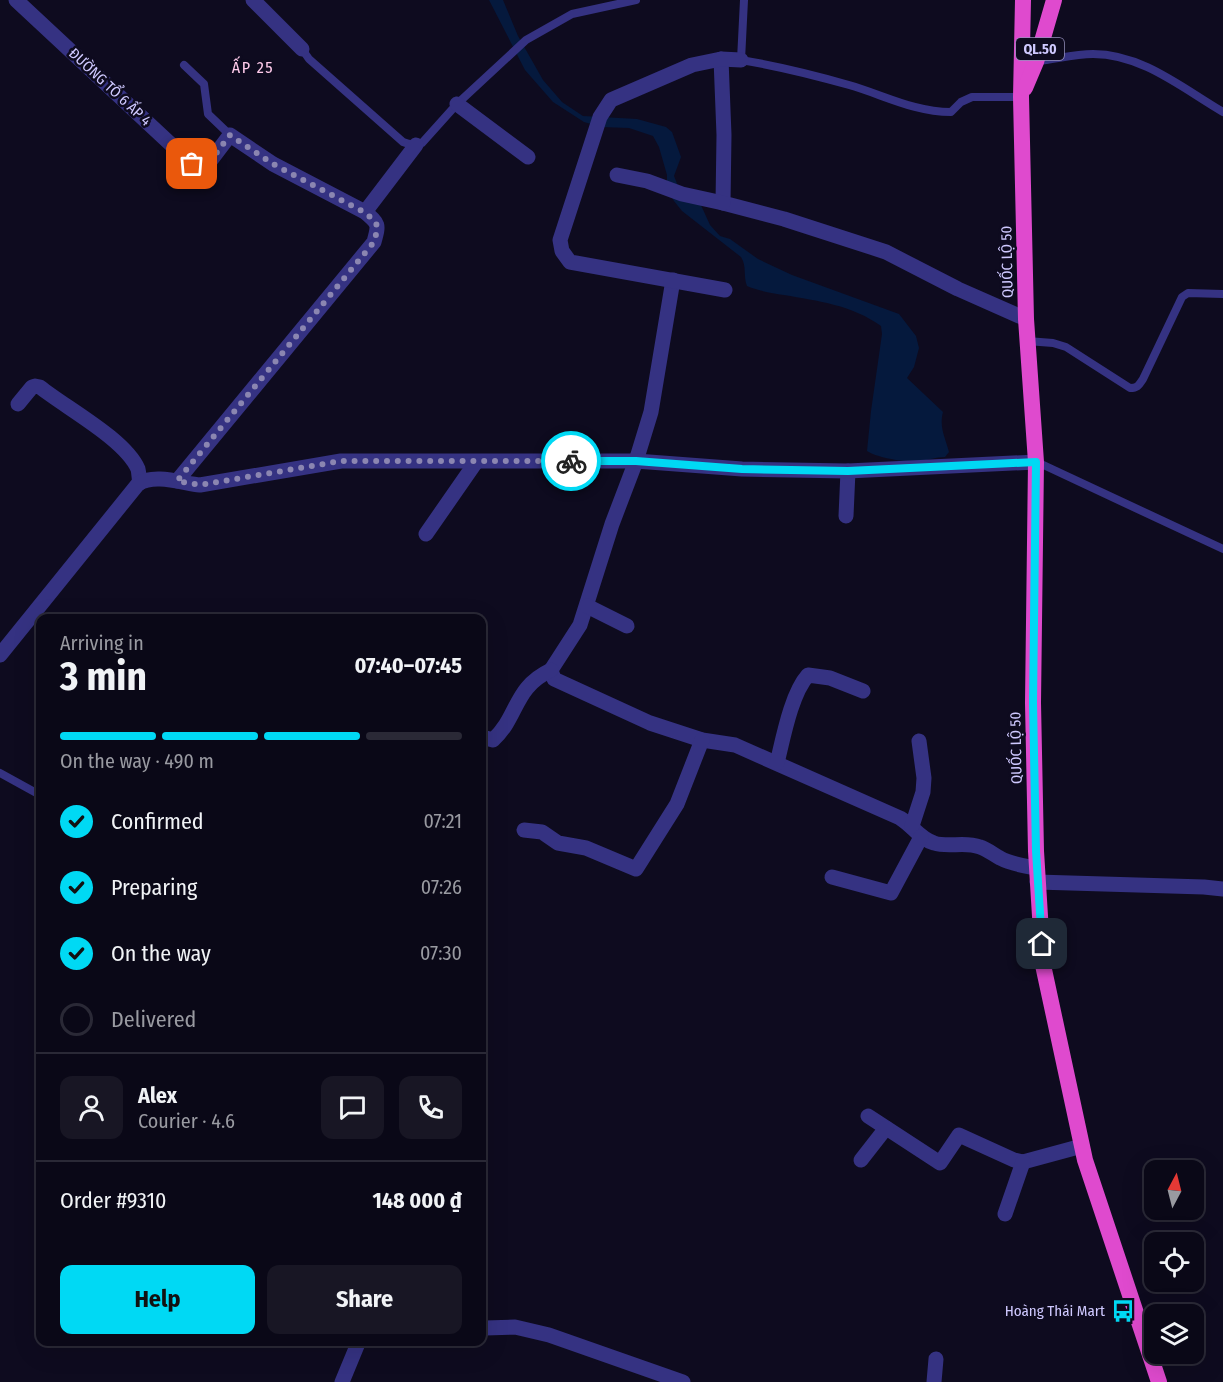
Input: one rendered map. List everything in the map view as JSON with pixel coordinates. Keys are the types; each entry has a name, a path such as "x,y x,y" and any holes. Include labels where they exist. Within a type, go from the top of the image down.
{"highway":[{"name":"QL.50","path":"1021,97 1023,0"},
{"name":"QL.50","path":"1021,97 1036,62 1054,0"},
{"name":"QUỐC LỘ 50","path":"1021,97 1026,319 1036,462 1033,703 1037,875 1043,965 1082,1146 1159,1382"}],"street":[{"name":"ĐƯỜNG TỔ 6 ẤP 4","path":"16,0 192,164 200,168 208,164 230,135"},
{"path":"253,0 302,49"},
{"path":"725,290 570,262 562,251 561,240 600,117 611,100 692,65 721,59 741,60"},
{"path":"721,59 724,135 723,203"},
{"path":"457,104 528,157"},
{"path":"177,481 374,242 378,228 376,222 364,212 273,164 230,135"},
{"path":"364,212 416,145"},
{"path":"617,175 647,181 682,194 784,219 886,252 958,289 1026,319"},
{"path":"486,738 493,740 503,730 516,702 527,687 537,676 551,670 580,625 651,412 673,280"},
{"path":"18,404 32,387 40,387 93,424 122,449 138,470 140,483"},
{"path":"0,655 140,483 151,479 200,485 341,461 636,461 742,469 848,471 1036,462"},
{"path":"426,534 476,462"},
{"path":"846,516 848,471"},
{"path":"587,606 627,626"},
{"path":"551,670 554,679 650,723 702,740 735,746 900,818 934,844 965,843 981,847 1037,875 1223,889"},
{"path":"777,763 787,722 802,682 808,675 830,678 863,691"},
{"path":"524,830 542,832 558,843 586,848 636,869 676,804 702,740"},
{"path":"832,877 891,893 916,831 924,777 919,741"},
{"path":"868,1116 940,1163 959,1135 1023,1162 1082,1146"},
{"path":"861,1160 886,1128"},
{"path":"1005,1214 1023,1162"},
{"path":"486,1328 515,1327 549,1335 683,1382"},
{"path":"342,1382 357,1346"},
{"path":"934,1382 936,1359"}],"lane":[{"path":"302,49 309,59 403,142 416,145 422,143 457,104 526,40 572,14 636,0"},
{"path":"744,0 741,60 849,85 930,112 951,112 961,102 972,97 1021,97"},
{"path":"1036,62 1094,54 1124,58 1142,64 1223,112"},
{"path":"184,65 204,84 208,114 230,135"},
{"path":"1027,341 1058,343 1130,388 1135,388 1143,379 1182,297 1188,293 1223,294"},
{"path":"1036,462 1223,549"},
{"path":"0,773 36,793"}],"water":[{"path":"489,0 503,0 518,36 543,80 562,102 583,116 637,119 666,127 672,132 681,157 674,176 682,196 700,203 710,225 720,236 730,239 758,259 792,275 899,314 916,336 919,348 914,367 907,378 943,412 942,427 949,452 945,457 908,461 885,458 867,451 882,334 881,326 858,313 834,305 765,292 747,286 741,257 682,211 674,201 667,189 667,175 659,147 653,136 629,128 601,127 584,122 553,102 525,70"}],"way so far":[{"path":"192,164 200,168 208,164 230,135 273,164 364,212 376,222 378,228 374,242 177,481 200,485 341,461 571,461"}],"place":[{"name":"Hoàng Thái Mart","path":"1123,1311"}],"district":[{"name":"ẤP 25","path":"253,67"}],"route":[{"path":"571,461 636,461 742,469 848,471 1036,462 1033,703 1036,851 1042,944"}]}
